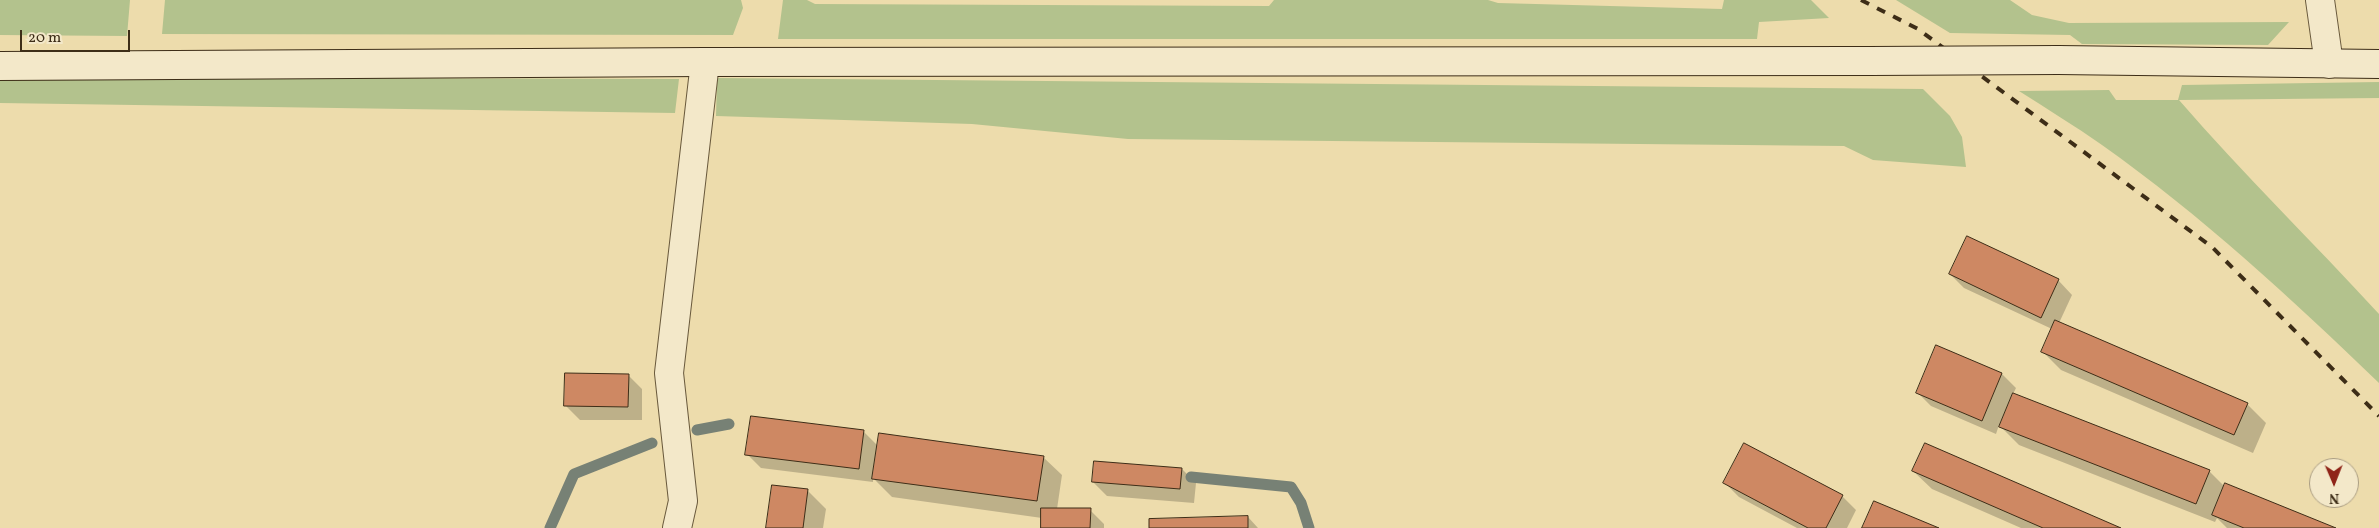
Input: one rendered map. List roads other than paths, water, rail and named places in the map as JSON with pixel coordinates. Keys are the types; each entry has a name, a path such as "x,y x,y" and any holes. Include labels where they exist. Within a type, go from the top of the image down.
{"main road":[{"path":"2320,0 2329,64"},
{"path":"0,66 705,62 1870,62 2058,60 2379,64"},
{"path":"677,528 683,501 669,373 705,62"}],"waterway":[{"path":"697,430 729,424"},
{"path":"550,528 574,474 652,443"},
{"path":"1191,477 1291,487 1301,503 1309,528"}],"railway":[{"path":"1861,0 1918,29 2212,247 2379,416"}]}
